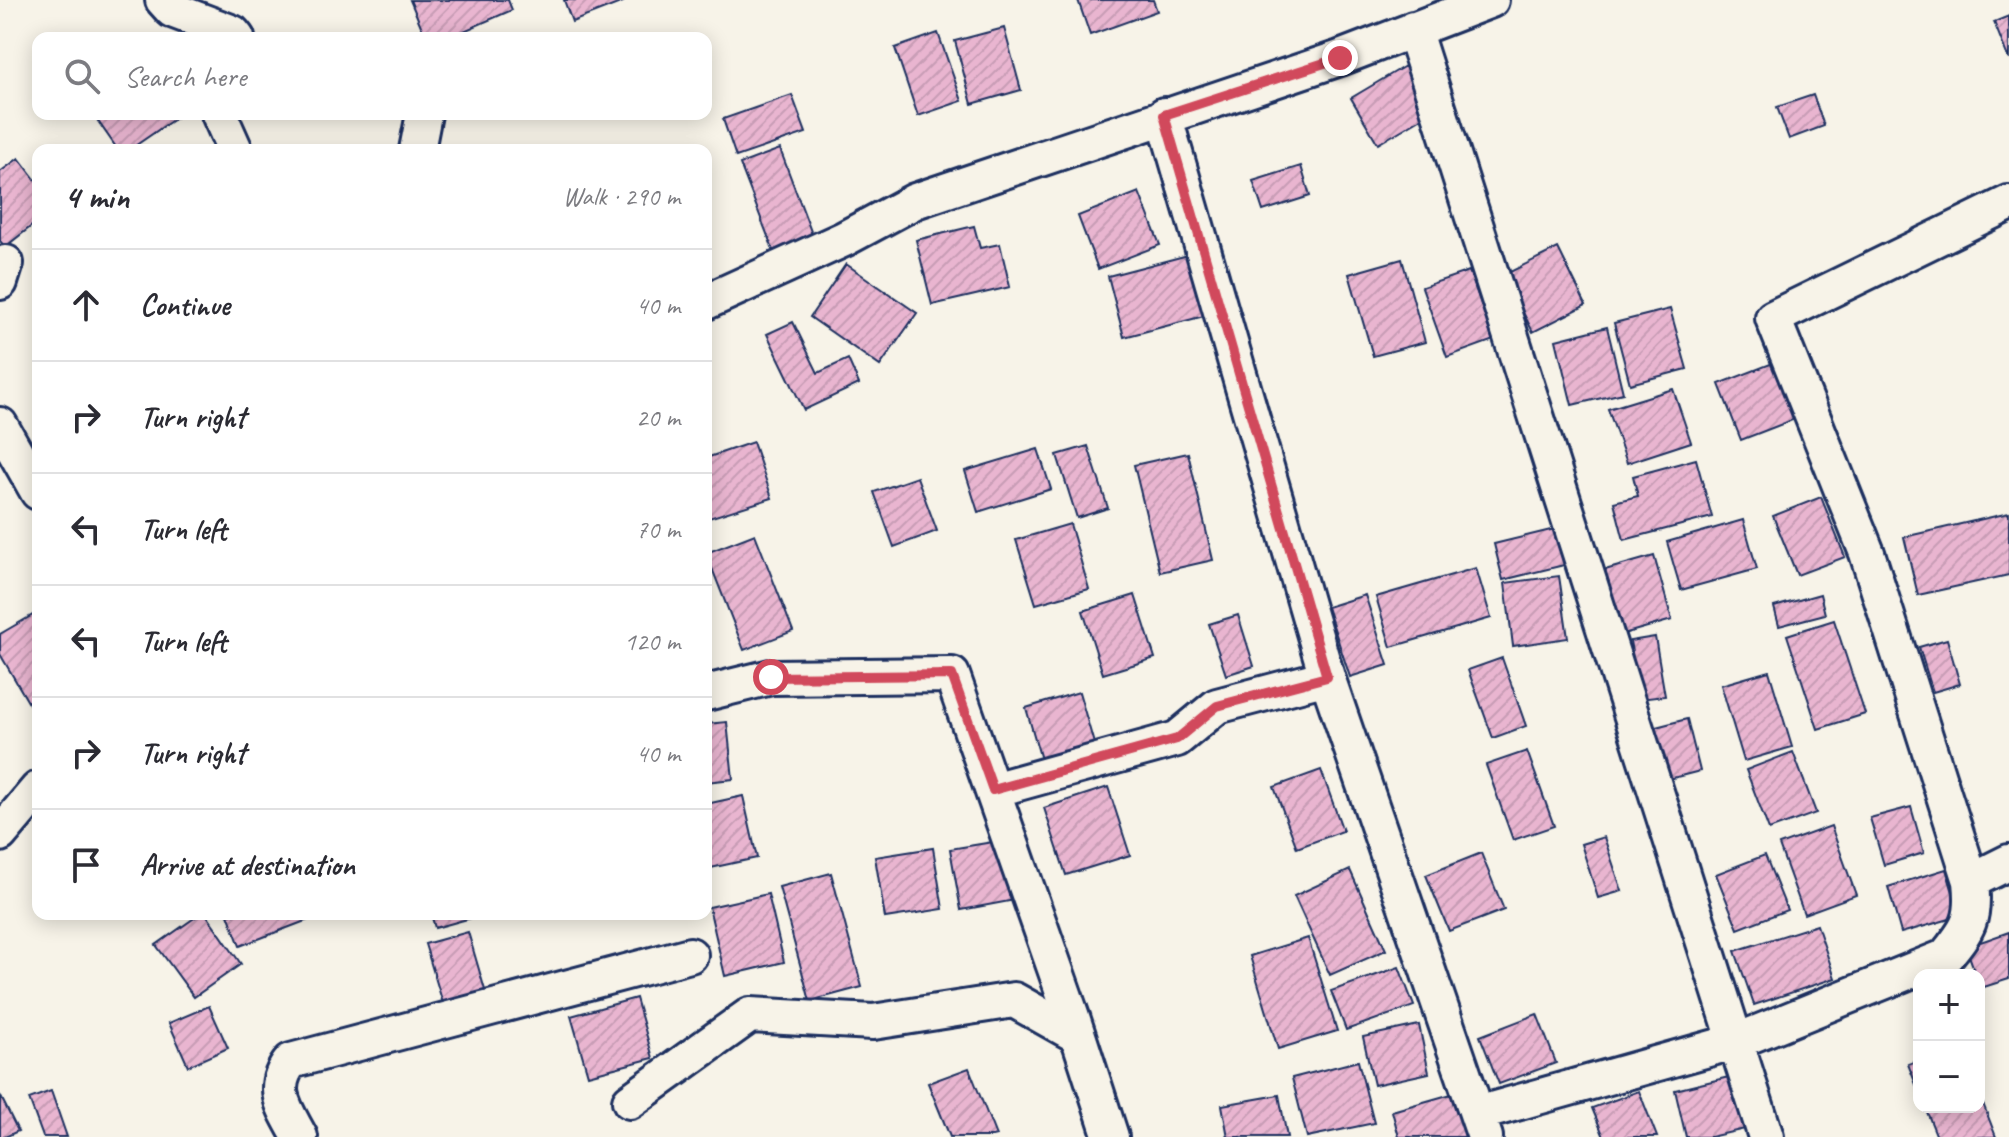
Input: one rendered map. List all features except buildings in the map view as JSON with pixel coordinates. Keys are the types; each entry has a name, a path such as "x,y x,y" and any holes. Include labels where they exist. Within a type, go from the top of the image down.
{"street":[{"path":"712,299 844,239 915,201 1340,58 1491,0"},
{"path":"173,16 229,32"},
{"path":"1413,29 1766,1137"},
{"path":"1164,115 1327,677 1481,1125 1737,1041 1945,957 1966,931 1973,905 1971,881 1867,553 1773,318 2009,203"},
{"path":"222,120 232,144"},
{"path":"418,144 423,120"},
{"path":"0,425 32,481"},
{"path":"712,692 771,677 952,675 1111,1137"},
{"path":"993,790 1177,739 1217,706 1327,677"},
{"path":"0,834 32,796"},
{"path":"1971,881 2009,862"},
{"path":"300,1137 279,1096 280,1074 291,1061 690,955"},
{"path":"630,1101 750,1015 873,1022 1014,1000 1078,1036"}],"route":[{"path":"771,677 952,675 993,790 1177,739 1217,706 1327,677 1164,115 1340,58"}]}
